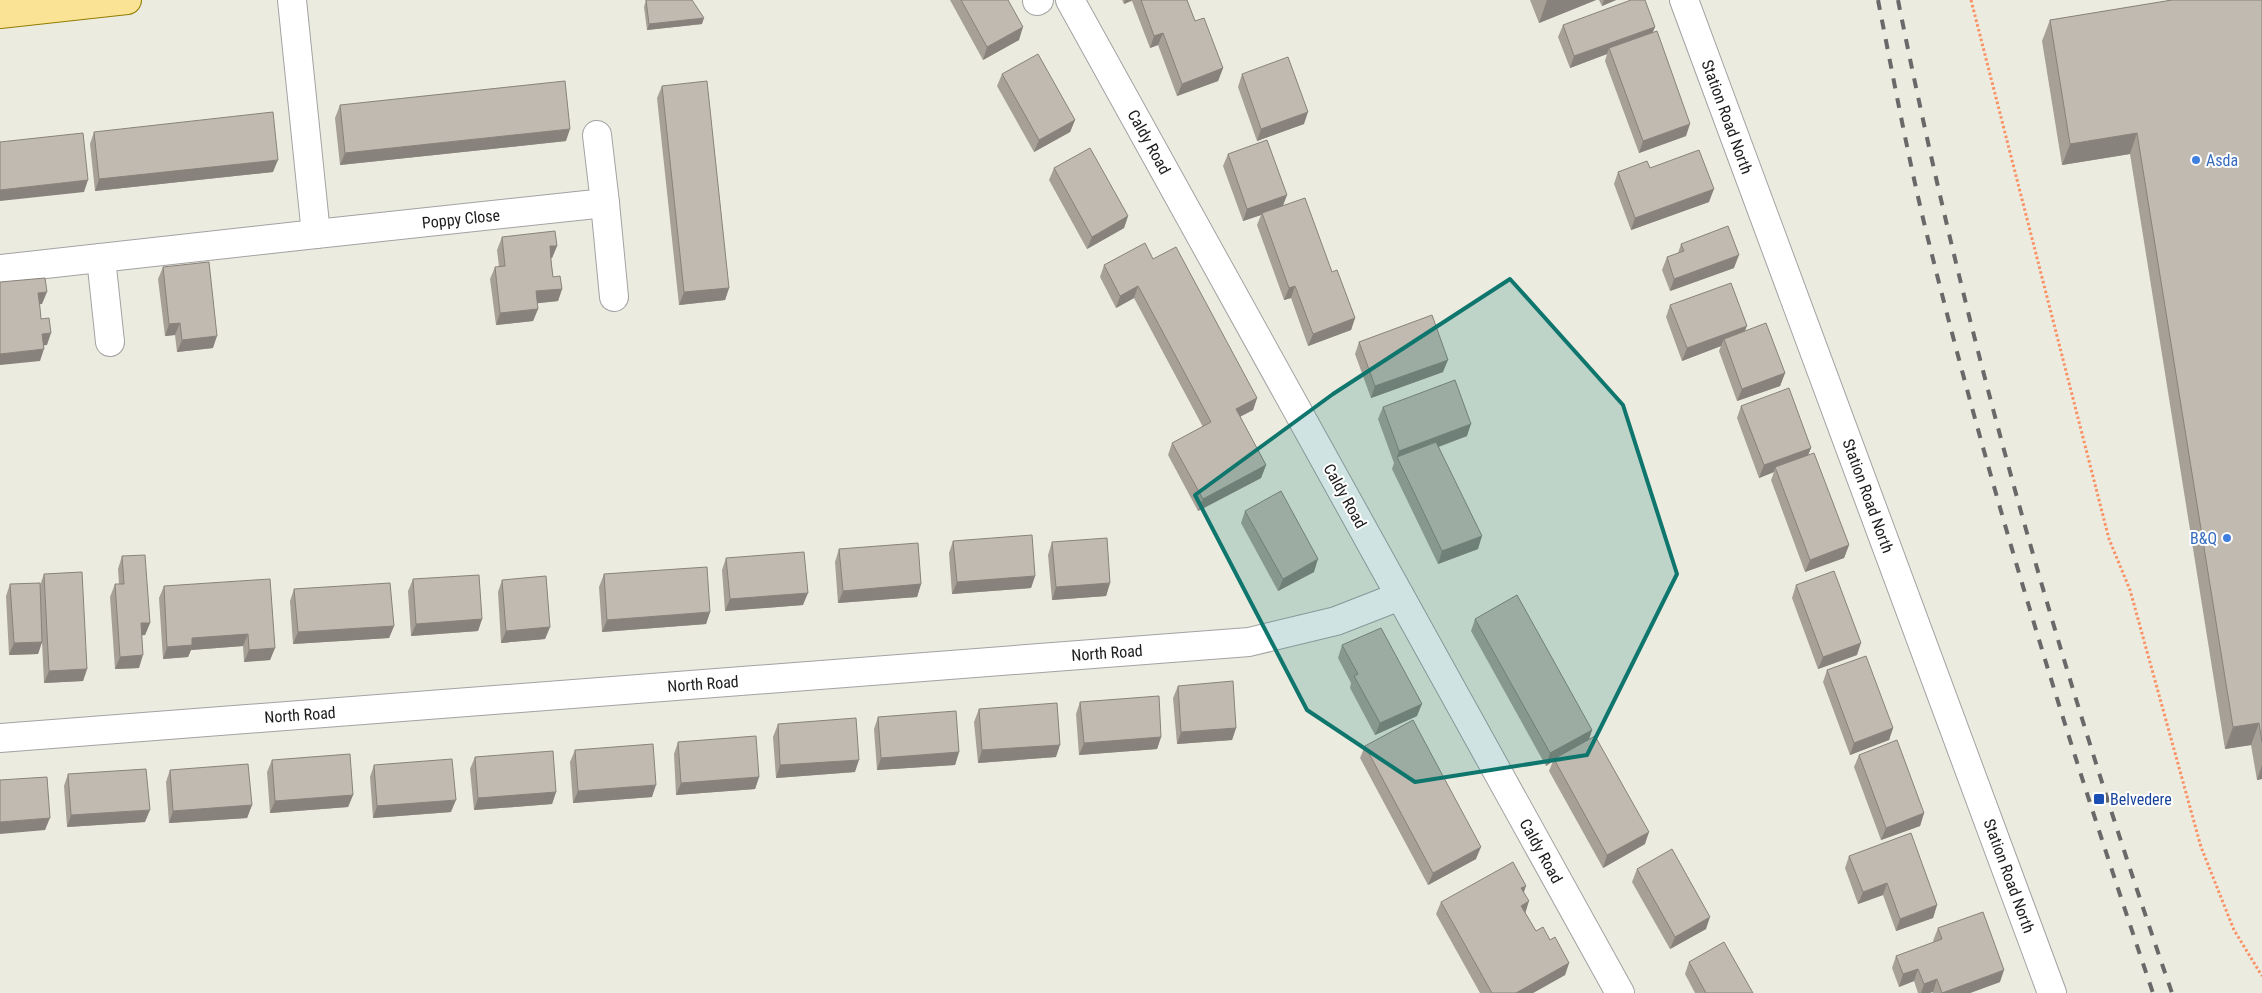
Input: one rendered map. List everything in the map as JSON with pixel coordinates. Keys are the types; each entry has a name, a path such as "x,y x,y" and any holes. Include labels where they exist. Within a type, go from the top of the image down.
{"main road":[{"path":"0,14 127,0"}],"street":[{"path":"292,0 316,234"},
{"name":"Caldy Road","path":"1070,0 1620,993"},
{"name":"Station Road North","path":"1684,0 2052,993"},
{"path":"598,135 614,297"},
{"name":"Poppy Close","path":"0,269 605,203"},
{"path":"101,258 110,342"},
{"name":"North Road","path":"0,734 1249,642 1336,622 1400,596"}],"path":[{"path":"1971,0 2109,539 2130,590 2201,847 2234,930 2262,976"}],"highlighted area":[{"path":"1510,279 1623,405 1677,574 1587,755 1415,782 1307,710 1195,495 1333,394"}],"building":[{"path":"646,0 692,0 704,18 649,24"},
{"path":"961,0 1008,0 1023,27 987,47"},
{"path":"1141,0 1187,0 1195,21 1204,18 1223,68 1182,84 1163,33 1154,36"},
{"path":"1631,0 1645,0 1655,27 1574,56 1563,25"},
{"name":"Asda","path":"2172,0 2262,0 2262,742 2259,723 2233,727 2137,133 2070,144 2050,20"},
{"path":"1657,31 1690,124 1643,141 1609,48"},
{"path":"1038,54 1075,120 1039,140 1002,74"},
{"path":"1288,57 1308,112 1261,129 1242,74"},
{"path":"565,81 570,129 345,153 340,105"},
{"path":"707,81 729,288 684,292 662,86"},
{"path":"273,112 278,160 99,179 94,132"},
{"path":"83,133 88,180 0,190 0,142"},
{"path":"1267,140 1287,195 1247,209 1228,154"},
{"path":"1090,148 1128,216 1092,237 1054,168"},
{"path":"1699,150 1714,189 1635,218 1618,172 1647,161 1650,168"},
{"path":"1305,198 1332,272 1337,270 1355,318 1313,334 1295,286 1289,288 1262,213"},
{"path":"1728,226 1739,255 1674,279 1667,257 1684,251 1681,244"},
{"path":"555,231 557,246 550,246 551,261 553,277 560,276 562,289 536,291 538,309 500,313 495,267 505,266 502,237"},
{"path":"1145,243 1153,259 1176,247 1257,398 1236,409 1266,465 1203,499 1172,443 1211,422 1138,286 1120,296 1104,265"},
{"path":"209,262 217,336 182,340 180,323 169,324 163,267"},
{"path":"45,278 47,292 38,293 41,319 49,318 51,333 42,334 44,349 0,354 0,282"},
{"path":"1731,283 1747,326 1687,348 1670,305"},
{"path":"1432,315 1448,360 1375,386 1359,342"},
{"path":"1766,323 1785,373 1742,389 1724,339"},
{"path":"1455,380 1471,424 1399,451 1383,407"},
{"path":"1789,388 1811,448 1764,465 1741,406"},
{"path":"1436,442 1482,536 1442,551 1397,457"},
{"path":"1814,453 1849,545 1810,560 1775,467"},
{"path":"1281,491 1318,559 1283,579 1245,511"},
{"path":"1032,535 1035,576 957,582 953,541"},
{"path":"1107,538 1110,583 1056,587 1052,542"},
{"path":"918,543 921,584 843,591 839,549"},
{"path":"804,552 808,593 730,599 726,558"},
{"path":"145,555 150,623 141,623 143,655 120,657 115,584 124,584 122,556"},
{"path":"707,567 710,612 607,620 604,574"},
{"path":"1834,571 1861,643 1823,657 1796,585"},
{"path":"82,572 87,669 49,671 44,574"},
{"path":"479,575 482,619 416,624 413,579"},
{"path":"546,576 550,627 506,631 502,580"},
{"path":"270,579 275,648 249,650 248,634 192,638 192,645 167,647 164,586"},
{"path":"40,583 42,642 14,643 10,584"},
{"path":"390,583 394,626 298,632 294,589"},
{"path":"1517,595 1592,730 1550,753 1475,619"},
{"path":"1381,628 1422,704 1380,723 1354,676 1358,674 1342,645"},
{"path":"1866,656 1893,728 1854,743 1827,670"},
{"path":"1233,681 1236,728 1181,732 1178,686"},
{"path":"1159,696 1161,737 1084,743 1080,702"},
{"path":"1057,703 1060,745 982,750 979,709"},
{"path":"956,711 959,752 881,758 878,717"},
{"path":"856,718 859,760 780,765 778,724"},
{"path":"1413,720 1481,847 1433,873 1365,746"},
{"path":"756,736 759,777 681,783 678,742"},
{"path":"1595,736 1649,832 1607,855 1554,759"},
{"path":"1897,740 1924,813 1886,828 1859,755"},
{"path":"653,744 656,785 578,791 575,750"},
{"path":"553,751 556,792 478,798 475,757"},
{"path":"350,754 353,795 275,801 272,760"},
{"path":"452,759 456,800 377,806 374,765"},
{"path":"248,764 252,805 173,811 170,770"},
{"path":"146,769 150,810 71,815 68,774"},
{"path":"47,777 50,818 0,822 0,780"},
{"path":"1911,833 1937,905 1900,919 1887,883 1863,892 1849,856"},
{"path":"1672,849 1710,917 1675,937 1637,869"},
{"path":"1513,862 1526,886 1521,888 1529,901 1521,906 1536,931 1543,927 1550,940 1555,937 1569,963 1516,993 1492,993 1441,902"},
{"path":"1983,912 2004,970 1942,993 1937,979 1924,984 1918,969 1903,974 1896,956 1942,939 1938,928"},
{"path":"1724,942 1753,993 1706,993 1689,962"}],"railway":[{"path":"1878,0 1922,213 1953,338 2005,526 2091,807 2153,993"},
{"path":"1898,0 1953,252 2018,501 2091,749 2172,993"}],"place":[{"name":"Asda","path":"2196,160"},
{"name":"B&Q","path":"2227,538"},
{"name":"Belvedere","path":"2099,799"}]}
